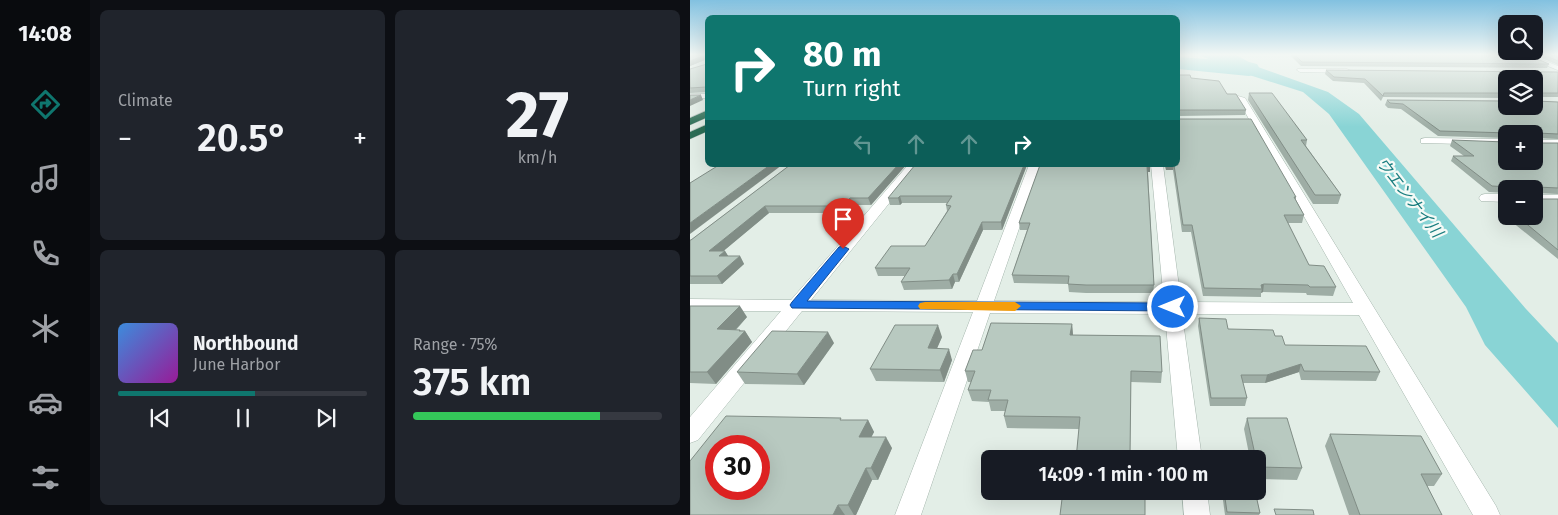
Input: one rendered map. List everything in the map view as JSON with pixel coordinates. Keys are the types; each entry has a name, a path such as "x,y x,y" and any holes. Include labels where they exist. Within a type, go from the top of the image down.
{"highway":[{"path":"690,122 705,114"},
{"path":"690,136 705,128"}],"street":[{"path":"690,96 705,96"},
{"path":"1241,98 1249,120 1366,309 1487,515"},
{"path":"1425,141 1498,142"},
{"path":"1543,142 1558,143"},
{"path":"690,433 912,167"},
{"path":"908,515 1034,167"},
{"path":"1157,167 1189,450"},
{"path":"1485,198 1498,198"},
{"path":"1543,199 1558,199"},
{"path":"690,305 1366,309"},
{"path":"1195,500 1197,515"}],"water":[{"name":"ウエンナイ川","path":"1262,79 1292,79 1328,92 1359,114 1526,309 1558,343 1558,428 1485,345 1466,307 1329,114 1303,92"}],"building":[{"path":"690,79 705,79 705,87 690,88"},
{"path":"1180,79 1219,81 1227,94 1236,94 1246,110 1180,110"},
{"path":"1365,79 1498,79 1498,93 1384,93 1383,96"},
{"path":"1543,79 1558,79 1558,93 1543,93"},
{"path":"1249,93 1272,93 1307,140 1301,140 1341,195 1315,195"},
{"path":"690,95 701,95 690,100"},
{"path":"1387,100 1498,101 1498,115 1543,115 1543,101 1558,102 1558,134 1543,133 1543,125 1498,125 1498,133 1440,131 1403,104 1390,103"},
{"path":"1180,119 1251,119 1296,197 1294,197 1304,215 1284,215 1309,265 1324,266 1336,287 1264,284 1261,285 1262,289 1204,288 1192,225 1183,225 1174,167 1180,167"},
{"path":"1452,140 1498,142 1498,170 1543,170 1543,143 1558,143 1558,188 1543,187 1543,180 1498,180 1498,186 1492,186 1453,156 1474,156"},
{"path":"716,167 767,167 690,223 690,183"},
{"path":"787,167 896,167 868,198 850,198 842,206 765,206 709,251 725,251 719,256 740,256 717,276 690,276 691,240"},
{"path":"913,167 1023,167 1001,222 982,222 957,274 953,274 949,280 901,282 910,268 875,268 891,246 925,246 951,206 946,205 952,196 900,196 898,198 888,198"},
{"path":"1039,167 1147,167 1154,285 1068,284 1069,276 1012,275 1030,223 1019,223"},
{"path":"1543,199 1558,199 1558,250 1528,225 1543,225"},
{"path":"690,306 740,306 717,329 745,331 707,372 690,372"},
{"path":"1199,318 1226,319 1228,329 1273,330 1275,336 1282,336 1285,345 1366,346 1380,372 1304,371 1301,364 1267,375 1241,375 1247,398 1211,398"},
{"path":"991,323 1072,324 1070,335 1160,336 1162,372 1131,371 1130,450 1077,450 1080,417 1004,416 1008,400 988,400 991,390 968,390 975,371 965,371 973,350 982,350"},
{"path":"895,325 938,325 928,348 949,349 940,370 870,369"},
{"path":"772,331 828,332 797,374 737,372"},
{"path":"726,416 868,420 859,437 886,437 871,468 866,468 848,505 838,505 833,515 690,515 690,461 705,442 705,500 770,500 770,435 711,435"},
{"path":"1247,418 1287,418 1302,468 1266,467 1266,450 1254,450"},
{"path":"1330,434 1421,436 1442,474 1421,474 1442,515 1360,515"},
{"path":"1062,500 1145,500 1145,515 1060,515"},
{"path":"1225,500 1257,500 1260,513 1227,512"},
{"path":"1274,509 1313,510 1314,515 1276,515"}],"slow traffic":[{"path":"925,306 1015,306"}],"route":[{"path":"843,249 796,305 1173,307"}]}
